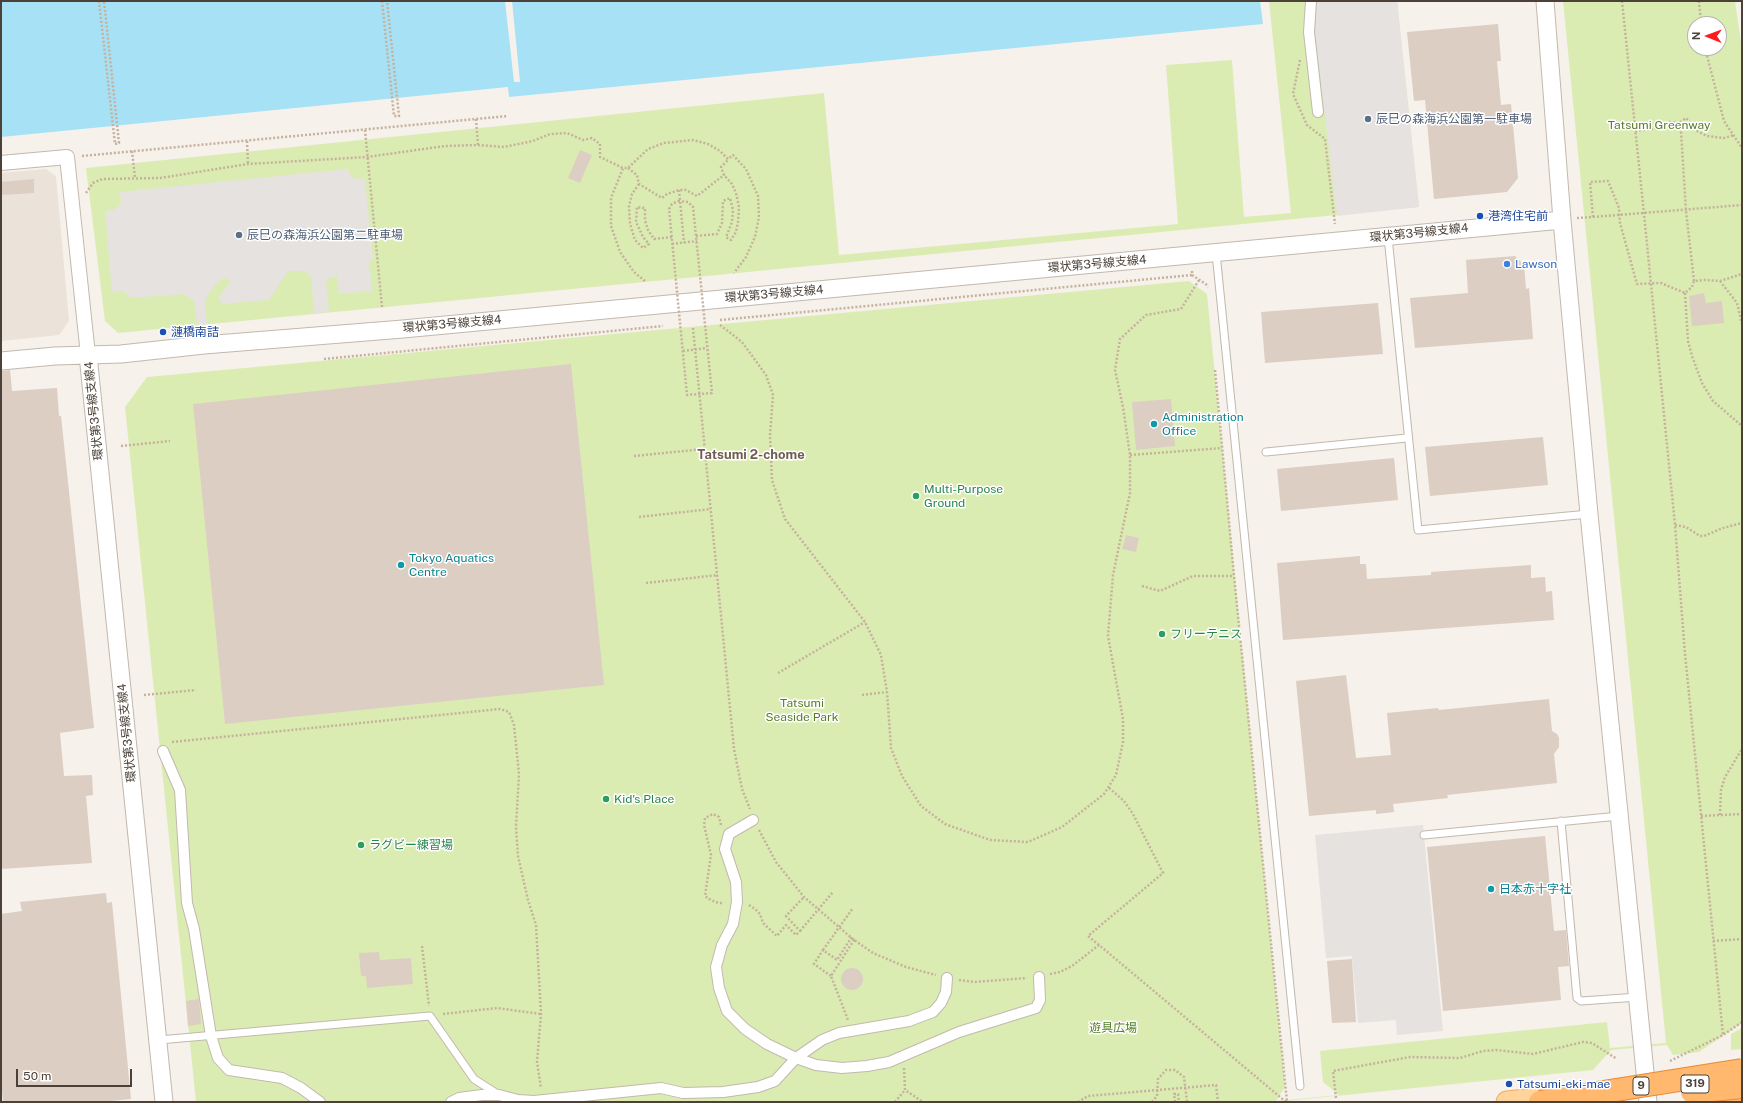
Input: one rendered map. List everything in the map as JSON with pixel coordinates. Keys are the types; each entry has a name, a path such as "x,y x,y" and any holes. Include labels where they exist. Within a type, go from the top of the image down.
{"highway":[{"name":"9","path":"1540,1102 1742,1070"},
{"path":"1588,1102 1742,1087"},
{"path":"1704,1102 1742,1097"}],"main road":[{"name":"319","path":"1507,1102 1648,1095 1742,1080"}],"street":[{"path":"1311,1 1309,32 1318,112"},
{"path":"1545,1 1569,219 1589,514 1648,1095"},
{"path":"1,163 67,157 88,356 55,356 1,361"},
{"name":"環状第3号線支線4","path":"164,1102 159,1040 88,356 485,322 1569,219"},
{"path":"163,751 180,790 187,903 194,929 211,1036 218,1058 230,1070 282,1078 301,1088 320,1102"},
{"path":"753,820 728,834 725,849 736,882 737,902 733,924 722,945 716,967 719,988 728,1011 745,1029 767,1044 796,1058 816,1065 842,1068 889,1062 959,1032 1036,1008 1040,1000 1038,977"},
{"path":"451,1102 459,1098 474,1096 499,1095 518,1100 543,1101 661,1088 683,1093 723,1092 758,1086 775,1081 796,1058 822,1040 851,1030 910,1021 934,1012 941,1003 946,992 947,978"}],"lane":[{"path":"1388,237 1407,438 1418,530 1589,514"},
{"path":"1216,253 1300,1086"},
{"path":"1266,452 1407,438"},
{"path":"1424,835 1619,816"},
{"path":"1561,821 1577,998 1581,1001 1638,997"},
{"path":"159,1040 430,1016 474,1079 499,1095"}],"path":[{"path":"99,1 114,144 119,143 104,1"},
{"path":"382,1 394,116 399,116 387,1"},
{"path":"1622,1 1651,283 1723,1035"},
{"path":"1699,1 1700,16"},
{"path":"1707,56 1724,120 1742,148"},
{"path":"67,157 508,116"},
{"path":"1636,131 1654,129 1670,122 1679,123 1686,118 1697,131 1707,136 1724,138 1734,135"},
{"path":"476,119 478,145"},
{"path":"1679,123 1681,131 1686,211 1694,281 1689,290 1685,293"},
{"path":"365,130 382,306"},
{"path":"85,195 93,183 102,179 160,178 248,164 367,157 445,146 478,145 504,147 532,141 550,134 567,133 583,140 592,138 600,144 600,158 623,168 628,168 637,175 639,184 662,198 667,194 679,190 686,190 696,196 724,175"},
{"path":"628,168 648,149 664,143 693,140 714,147 728,160"},
{"path":"247,141 248,164"},
{"path":"132,151 135,178"},
{"path":"696,236 717,234 722,224 723,201 730,198 733,210 732,222 726,237 731,240 736,232 739,207 736,193 732,184 724,175 721,167 733,155 746,169 758,196 758,217 755,237 746,257 734,273"},
{"path":"623,168 611,198 611,226 620,252 634,272 645,281"},
{"path":"1593,217 1590,182 1608,181 1618,208 1620,223 1637,284 1660,283 1685,293"},
{"path":"639,184 632,194 629,206 630,224 635,240 643,248 649,244 643,237 636,222 637,207 645,208 645,220 648,230 654,239 672,237"},
{"path":"679,190 684,243"},
{"path":"683,201 688,202 693,207 696,236 712,393 687,395 669,209 672,204 683,201"},
{"path":"1569,219 1686,211 1742,205"},
{"path":"672,244 696,242"},
{"path":"1694,281 1720,281 1742,272"},
{"path":"720,320 1192,273 1207,285 1208,293"},
{"path":"720,325 742,342 766,375 773,396 770,435 772,480 785,519 865,622 881,654 887,692 891,748 902,776 922,806 945,824 990,840 1028,842 1062,827 1104,794 1116,775 1123,742 1123,719 1108,636 1113,575 1130,493 1130,455 1123,407 1115,370 1120,339 1146,315 1181,309 1199,280"},
{"path":"1720,281 1737,303 1742,324"},
{"path":"1685,293 1688,341 1702,383 1713,401 1742,426"},
{"path":"324,359 663,326"},
{"path":"693,328 734,749 742,789 753,820 776,862 804,897 852,939 873,953 906,967 947,978 974,982 1038,977 1060,972 1072,966 1099,945"},
{"path":"683,351 707,348"},
{"path":"1214,363 1286,1102"},
{"path":"121,446 170,441"},
{"path":"1130,455 1222,448"},
{"path":"634,456 704,449"},
{"path":"639,517 711,509"},
{"path":"1674,525 1686,527 1700,536 1704,536 1723,528 1742,523"},
{"path":"646,583 718,576"},
{"path":"1142,586 1160,590 1193,576 1234,576"},
{"path":"778,673 865,622"},
{"path":"144,695 196,690"},
{"path":"862,695 887,692"},
{"path":"163,751 172,742 500,709 509,712 514,725 519,774 516,827 518,856 528,900 536,925 541,1014 537,1062 543,1101"},
{"path":"1720,815 1721,790 1724,777 1742,749"},
{"path":"1108,787 1124,801 1133,814 1163,873 1088,936 1286,1102"},
{"path":"1701,816 1742,814"},
{"path":"800,931 833,892"},
{"path":"851,1030 831,976 814,964 853,908"},
{"path":"1713,941 1742,938"},
{"path":"824,950 837,960 852,939"},
{"path":"831,976 852,939"},
{"path":"422,946 430,1016 497,1008 541,1014"},
{"path":"1670,1061 1723,1035 1742,1022"},
{"path":"1336,1098 1333,1071 1410,1057 1460,1058 1483,1051 1496,1050 1533,1054 1583,1042 1592,1043 1617,1059"},
{"path":"895,1102 906,1090 903,1056"},
{"path":"1152,1102 1157,1096 1158,1080 1166,1070 1176,1070 1184,1077 1187,1102"},
{"path":"1078,1102 1088,1096 1216,1085 1218,1102"},
{"path":"906,1090 923,1102"},
{"path":"1175,1102 1174,1094 1178,1094 1179,1102"}],"shaded area":[{"name":"辰巳の森海浜公園第一駐車場","path":"1316,1 1397,1 1419,207 1337,216 1315,32 1314,8"},
{"path":"46,169 56,176 69,321 59,335 1,341 1,173"},
{"name":"辰巳の森海浜公園第二駐車場","path":"348,169 351,178 365,179 373,259 369,259 372,291 339,294 337,276 331,277 326,281 329,312 314,313 311,277 305,271 288,271 269,300 222,304 218,298 230,282 228,279 224,278 218,281 205,300 207,324 197,325 194,301 184,294 131,298 123,291 112,292 105,211 115,210 121,203 120,192"},
{"path":"1423,825 1443,1031 1397,1035 1396,1020 1358,1023 1352,956 1326,958 1315,835"}],"green space":[{"path":"1269,1 1397,1 1419,207 118,333 105,321 86,168 824,93 839,255 1178,224 1166,65 1232,60 1244,217 1291,213"},
{"name":"Tatsumi Seaside Park","path":"1563,1 1735,1 1742,49 1742,1023 1699,1052 1673,1055 1667,1045 1611,1050 1593,1070 1276,1102 196,1102 125,407 147,377 1189,281 1207,294 1285,1087 1276,1101 1339,1095 1323,1082 1320,1051 1607,1022 1610,1048 1666,1043"},
{"path":"1742,1028 1742,1049 1731,1050 1731,1034"}],"water":[{"path":"1,1 1260,1 1263,24 509,97 508,87 1,137"}],"pier":[{"path":"505,1 512,1 520,82 514,82"}],"building":[{"path":"1498,24 1501,61 1497,61 1501,105 1511,104 1518,178 1507,192 1434,199 1425,100 1414,101 1407,32"},
{"path":"580,150 592,155 580,183 568,178"},
{"path":"34,179 34,193 1,195 1,182"},
{"path":"1515,256 1524,265 1526,289 1529,288 1533,339 1415,348 1410,298 1468,293 1466,260"},
{"path":"1704,293 1706,303 1722,301 1724,323 1692,326 1689,296"},
{"path":"1378,303 1383,354 1265,363 1261,312"},
{"name":"Tokyo Aquatics Centre","path":"571,364 604,685 225,724 193,404"},
{"path":"10,370 12,391 57,388 94,728 60,733 64,776 92,775 93,795 86,796 92,863 1,869 1,371"},
{"name":"Administration Office","path":"1171,399 1175,446 1136,450 1132,402"},
{"path":"1543,437 1548,485 1430,496 1425,447"},
{"path":"1394,458 1398,500 1281,511 1277,469"},
{"path":"1126,535 1139,538 1136,552 1122,549"},
{"path":"1360,556 1360,564 1366,564 1367,579 1431,575 1431,572 1531,565 1531,578 1545,577 1546,592 1552,591 1554,620 1283,640 1277,563"},
{"path":"1346,675 1356,758 1391,755 1387,713 1438,708 1439,710 1549,699 1552,731 1557,734 1559,738 1559,747 1554,754 1557,783 1447,795 1448,798 1393,804 1394,812 1376,814 1376,810 1309,816 1296,681"},
{"name":"日本赤十字社","path":"1545,836 1554,931 1566,930 1569,966 1558,967 1561,1000 1443,1011 1427,847"},
{"path":"106,893 107,903 112,902 131,1099 101,1102 3,1102 1,1080 1,914 22,911 20,902"},
{"path":"379,952 380,960 411,958 413,984 367,988 366,976 361,976 359,953"},
{"path":"1352,959 1356,1022 1332,1023 1327,961"},
{"path":"852,968 860,971 863,979 860,987 852,990 844,987 841,979 844,971"},
{"path":"199,999 201,1024 188,1026 186,1001"}],"place":[{"name":"辰巳の森海浜公園第一駐車場","path":"1368,119"},
{"name":"港湾住宅前","path":"1480,216"},
{"name":"辰巳の森海浜公園第二駐車場","path":"239,235"},
{"name":"Lawson","path":"1507,264"},
{"name":"漣橋南詰","path":"163,332"},
{"name":"Administration Office","path":"1154,424"},
{"name":"Multi-Purpose Ground","path":"916,496"},
{"name":"Tokyo Aquatics Centre","path":"401,565"},
{"name":"フリーテニス","path":"1162,634"},
{"name":"Kid's Place","path":"606,799"},
{"name":"ラグビー練習場","path":"361,845"},
{"name":"日本赤十字社","path":"1491,889"},
{"name":"Tatsumi-eki-mae","path":"1509,1084"}],"district":[{"name":"Tatsumi 2-chome","path":"751,455"}],"park label":[{"name":"Tatsumi Greenway","path":"1659,125"},
{"name":"遊具広場","path":"1113,1028"}]}
